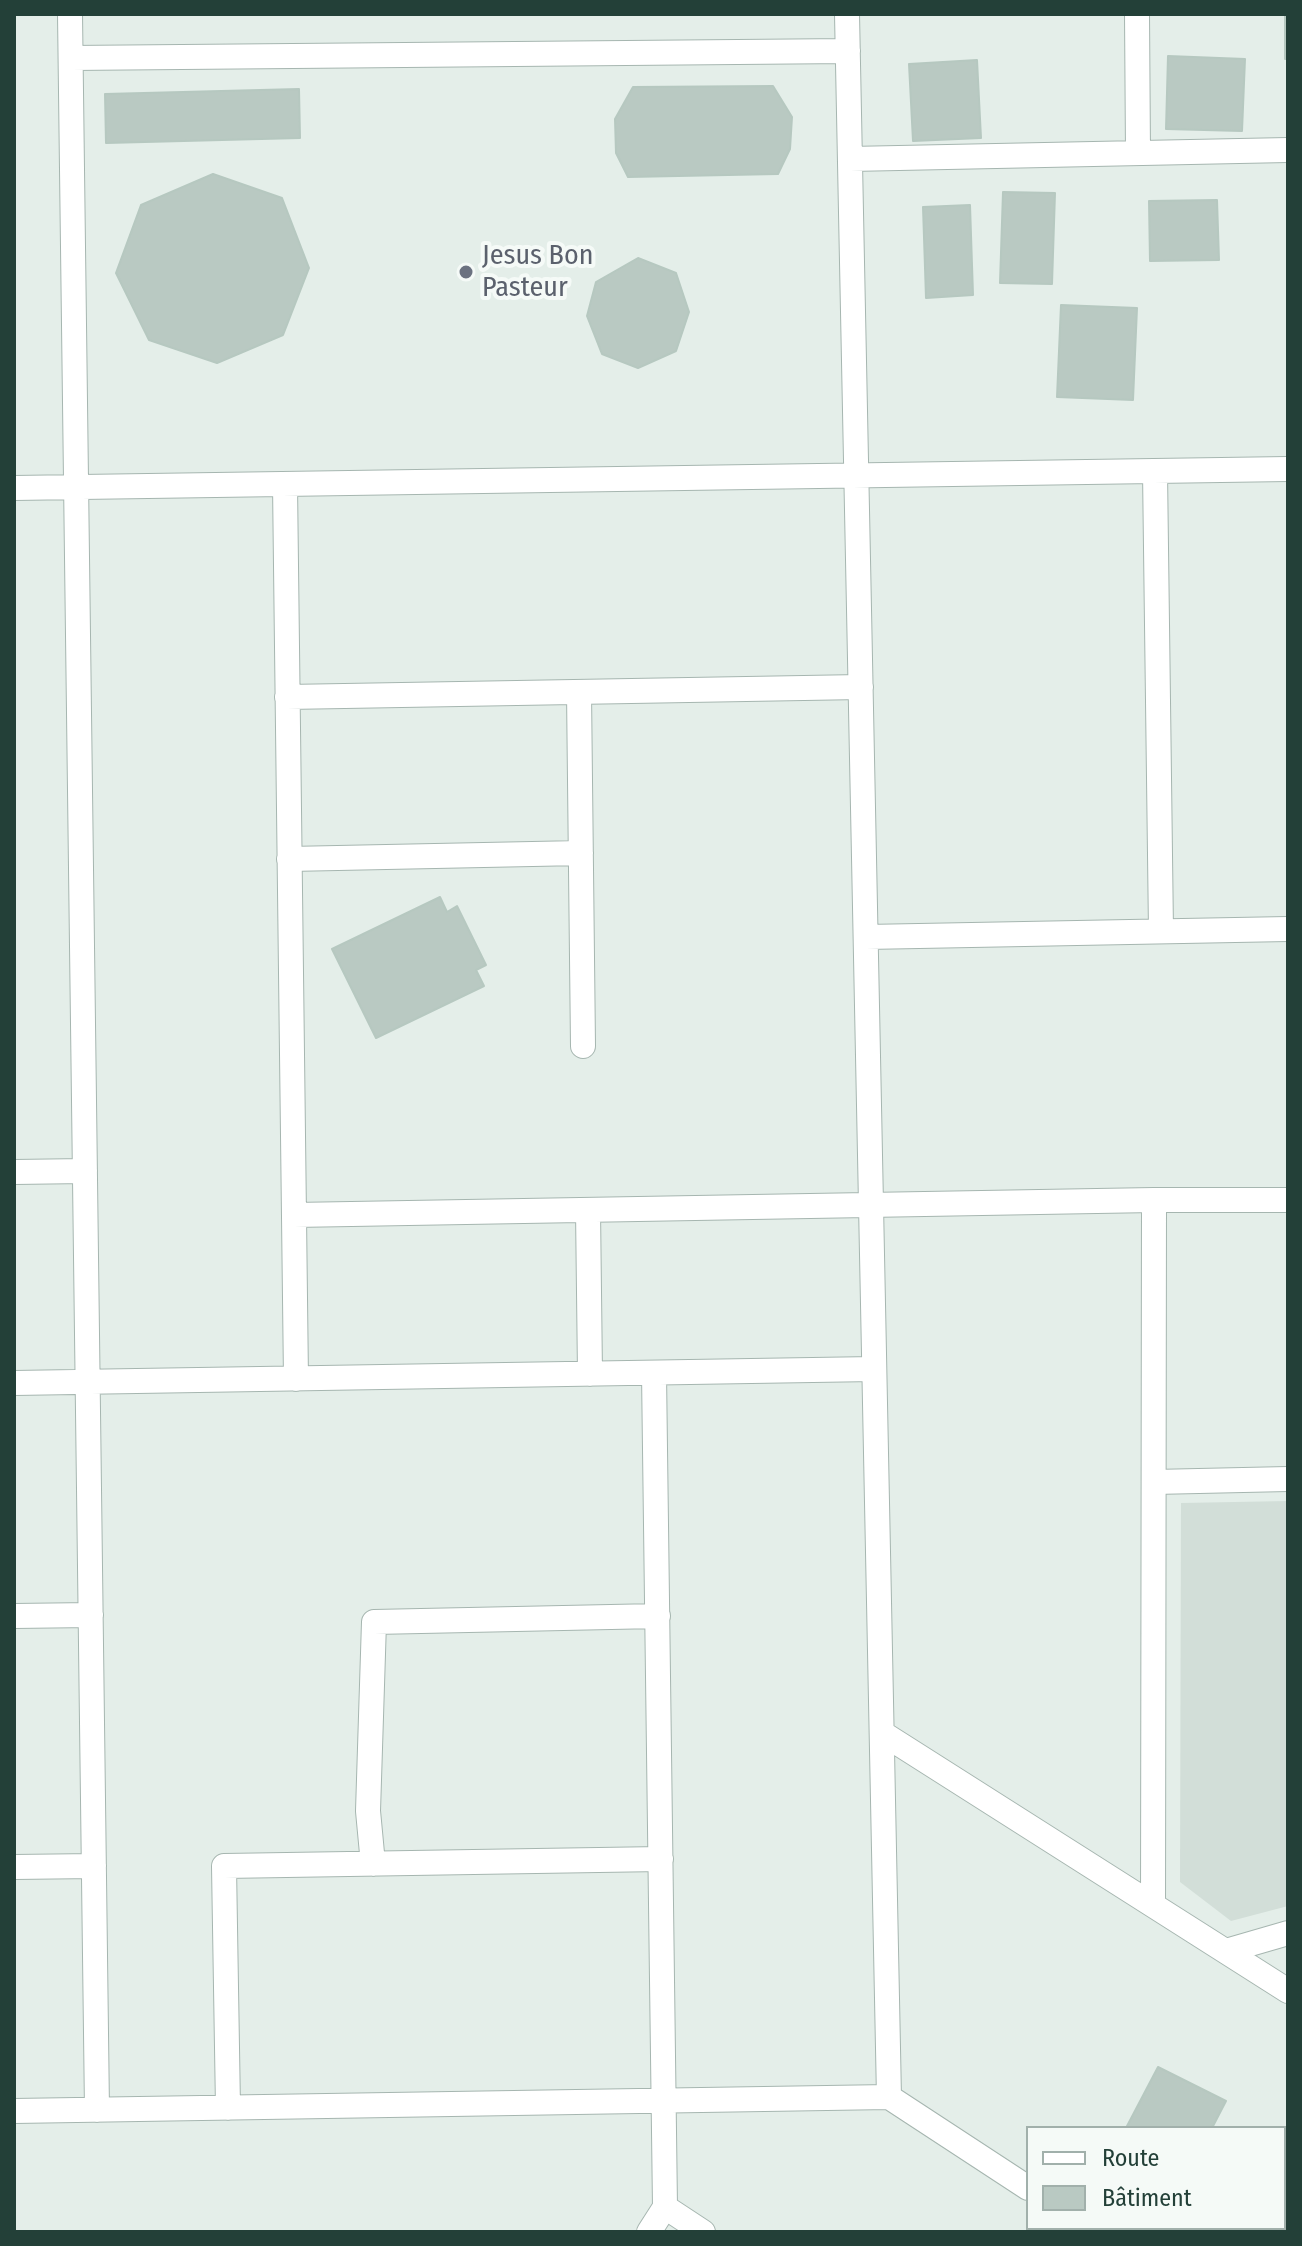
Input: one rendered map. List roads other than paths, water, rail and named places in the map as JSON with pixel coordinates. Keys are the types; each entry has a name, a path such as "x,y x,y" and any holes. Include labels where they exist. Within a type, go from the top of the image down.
{"street":[{"path":"70,14 97,2110"},
{"path":"847,14 889,2097"},
{"path":"1137,14 1138,153"},
{"path":"71,58 848,51"},
{"path":"850,159 1288,150"},
{"path":"14,488 1288,469"},
{"path":"1155,471 1161,931"},
{"path":"285,484 296,1379"},
{"path":"287,697 861,687"},
{"path":"579,692 583,1046"},
{"path":"289,859 581,853"},
{"path":"866,937 1288,929"},
{"path":"14,1172 85,1171"},
{"path":"1153,1905 1154,1200"},
{"path":"294,1215 1288,1200"},
{"path":"588,1210 590,1374"},
{"path":"14,1383 874,1369"},
{"path":"649,2232 665,2207 654,1373"},
{"path":"1154,1482 1288,1479"},
{"path":"14,1616 91,1615"},
{"path":"373,1864 368,1811 374,1622 658,1616"},
{"path":"882,1733 1288,1991"},
{"path":"228,2108 224,1866 661,1859"},
{"path":"14,1867 94,1866"},
{"path":"1226,1951 1288,1933"},
{"path":"14,2111 889,2097 1026,2187"},
{"path":"665,2207 703,2232"}],"place":[{"name":"Jesus Bon Pasteur","path":"466,272"}]}
